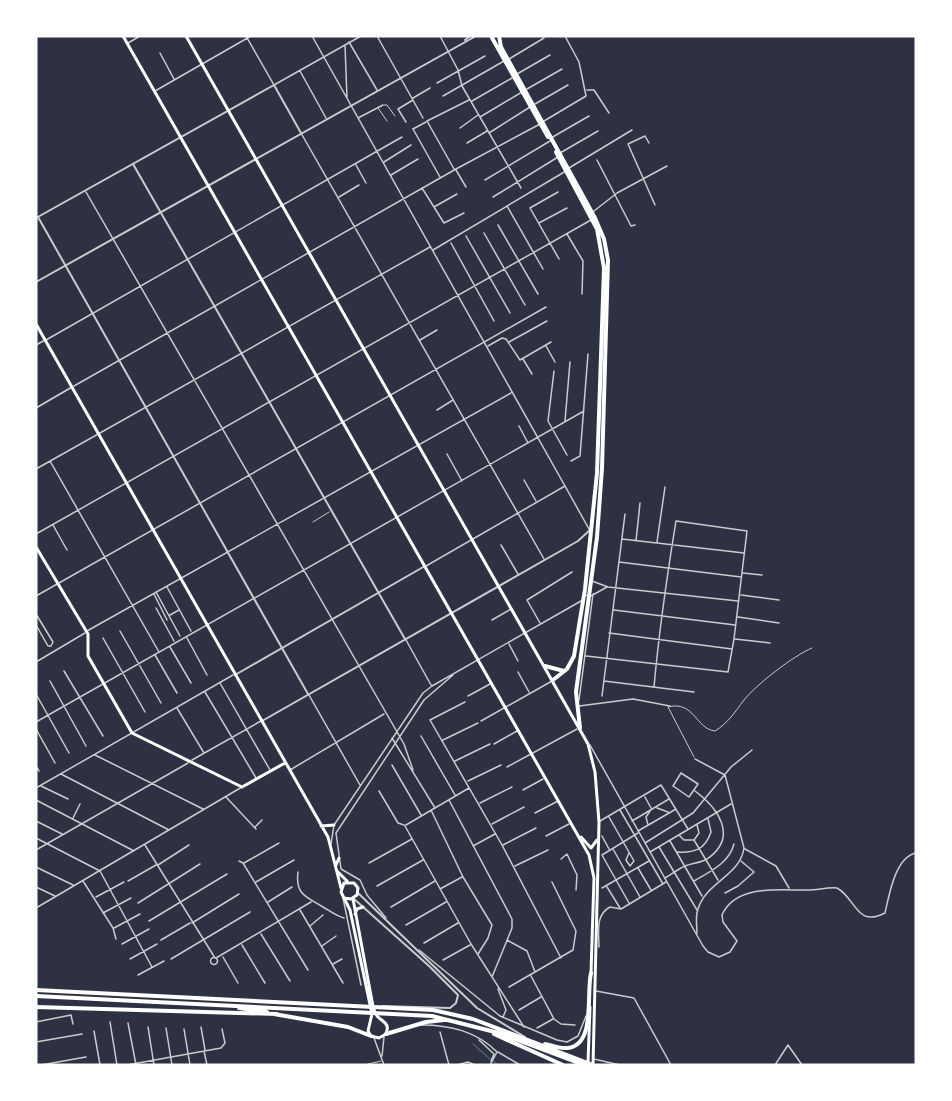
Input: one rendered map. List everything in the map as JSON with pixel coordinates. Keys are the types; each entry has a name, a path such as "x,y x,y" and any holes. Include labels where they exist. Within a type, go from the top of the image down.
{"highway":[{"path":"491,36 516,75 606,245 608,272 602,468 580,661 577,707 580,728"},
{"path":"499,36 500,45 507,60"},
{"path":"589,597 585,589 597,473 604,268 601,243 591,213"},
{"path":"553,680 565,671 574,656 582,612 589,597"},
{"path":"580,661 586,656"},
{"path":"545,666 565,671"},
{"path":"535,1042 566,1048 577,1045 587,1032 591,973"},
{"path":"36,990 378,1007 458,1015 535,1042 590,1065"},
{"path":"36,996 432,1016 476,1027 590,1065"},
{"path":"36,1006 277,1014"},
{"path":"223,1006 348,1027 373,1037"},
{"path":"385,1035 436,1020 455,1021"},
{"path":"476,1027 563,1065"}],"main road":[{"path":"123,36 575,828 594,870 590,1065"},
{"path":"186,36 585,736 594,761 600,836 593,1059 590,1065"},
{"path":"36,324 331,844 336,868 341,888 350,910 367,988 372,1014 368,1028 373,1037 385,1035 387,1025 376,1014 372,1001 354,916 353,899 358,894 356,884 340,876 336,868 339,858"},
{"path":"36,547 86,632 88,656 132,733 242,787 285,763"},
{"path":"321,826 334,825"},
{"path":"575,828 590,848 595,846 600,836"},
{"path":"341,888 348,881"},
{"path":"344,897 353,899"},
{"path":"354,916 356,910 363,907"},
{"path":"369,1023 381,1019"}],"street":[{"path":"128,44 140,36"},
{"path":"154,91 251,36"},
{"path":"36,850 578,541 591,529 312,36"},
{"path":"360,785 147,407 37,218 361,36"},
{"path":"377,36 423,118"},
{"path":"440,36 458,70 462,86 521,188"},
{"path":"463,42 470,36"},
{"path":"36,282 476,36"},
{"path":"36,408 440,177 497,148 584,98 586,90 579,62 565,36"},
{"path":"246,37 545,560"},
{"path":"443,96 544,38"},
{"path":"349,42 378,90"},
{"path":"345,45 347,99"},
{"path":"160,53 174,80"},
{"path":"440,177 414,129 470,101 550,55"},
{"path":"437,83 485,56"},
{"path":"460,128 562,69"},
{"path":"300,71 326,119"},
{"path":"467,143 568,85"},
{"path":"406,122 398,109 430,88"},
{"path":"586,90 593,88 609,113"},
{"path":"358,118 383,105"},
{"path":"485,180 589,116"},
{"path":"427,121 466,187"},
{"path":"433,250 632,130"},
{"path":"493,197 598,131"},
{"path":"36,345 402,136"},
{"path":"649,143 645,136 628,144 655,205"},
{"path":"383,163 411,145"},
{"path":"390,176 418,159"},
{"path":"597,160 617,193 631,226 635,225"},
{"path":"133,164 432,686"},
{"path":"355,164 366,183"},
{"path":"591,213 617,193 667,166"},
{"path":"339,197 359,185"},
{"path":"422,188 445,224 464,213"},
{"path":"85,190 407,749 413,770"},
{"path":"558,192 530,208 559,259"},
{"path":"433,208 457,194"},
{"path":"507,206 543,269"},
{"path":"539,223 567,208"},
{"path":"36,534 592,219"},
{"path":"498,225 538,294"},
{"path":"484,233 525,305"},
{"path":"567,234 583,262 582,294"},
{"path":"466,236 510,313"},
{"path":"451,243 495,321"},
{"path":"36,470 431,247"},
{"path":"36,596 546,307"},
{"path":"509,342 547,321"},
{"path":"420,340 437,330"},
{"path":"488,347 502,338 509,342 518,359 551,342"},
{"path":"545,346 555,362"},
{"path":"571,461 580,456 588,354"},
{"path":"523,358 532,374"},
{"path":"565,422 570,362"},
{"path":"554,371 548,421 567,455"},
{"path":"36,662 133,604 512,392"},
{"path":"437,410 454,400"},
{"path":"36,722 399,519 584,411"},
{"path":"519,426 529,444"},
{"path":"447,454 463,482"},
{"path":"50,461 159,652"},
{"path":"524,480 537,502"},
{"path":"36,788 565,486"},
{"path":"657,543 665,487"},
{"path":"636,541 640,503"},
{"path":"602,696 625,514"},
{"path":"586,656 606,657 656,663 728,672 733,649 747,531 676,521 668,568 656,663 654,687"},
{"path":"53,525 67,550"},
{"path":"622,539 745,554"},
{"path":"578,541 586,541 590,545"},
{"path":"501,545 518,575"},
{"path":"619,562 742,577"},
{"path":"540,624 527,600 573,572"},
{"path":"743,573 762,575"},
{"path":"591,580 608,587 739,602"},
{"path":"166,586 192,631"},
{"path":"331,844 334,825 419,698 432,686 608,587"},
{"path":"155,592 180,636"},
{"path":"155,592 167,620"},
{"path":"740,594 779,600"},
{"path":"589,597 586,656 577,707 633,699 669,706"},
{"path":"569,608 576,606 582,612"},
{"path":"156,608 174,641"},
{"path":"169,615 180,609"},
{"path":"492,620 512,609"},
{"path":"613,610 736,625"},
{"path":"36,614 53,642 51,646 48,645 36,625"},
{"path":"737,617 779,623"},
{"path":"165,626 172,622"},
{"path":"120,631 161,703"},
{"path":"609,633 733,649"},
{"path":"186,637 207,675"},
{"path":"103,638 145,712"},
{"path":"734,639 770,643"},
{"path":"508,642 518,661"},
{"path":"170,646 191,683"},
{"path":"155,655 177,693"},
{"path":"64,671 103,736"},
{"path":"518,672 530,693"},
{"path":"392,926 367,895 360,879 343,871 336,833 424,700 454,674"},
{"path":"481,721 553,680"},
{"path":"50,681 86,746"},
{"path":"604,681 694,692"},
{"path":"220,683 271,771"},
{"path":"468,696 492,683"},
{"path":"205,691 256,779"},
{"path":"36,694 69,753"},
{"path":"465,702 430,720 496,833 561,958"},
{"path":"177,708 204,753"},
{"path":"289,771 385,713"},
{"path":"442,740 478,723"},
{"path":"507,768 580,728"},
{"path":"36,729 55,763"},
{"path":"494,744 519,730"},
{"path":"421,735 456,796"},
{"path":"585,736 623,807 697,934 708,952 719,957 735,948 737,941 723,922 724,909 743,897 764,889 837,888 865,916 877,918 885,913 903,861 910,854 916,853"},
{"path":"392,738 435,808"},
{"path":"454,761 490,744"},
{"path":"644,843 693,813 725,775 752,750"},
{"path":"94,755 204,809"},
{"path":"695,759 725,775 744,848 740,860 731,872 703,897 697,911 697,934"},
{"path":"376,762 382,765"},
{"path":"392,765 422,816"},
{"path":"467,782 501,765"},
{"path":"36,766 39,771"},
{"path":"61,774 170,830"},
{"path":"680,774 697,783 695,791 689,797 673,787 680,774"},
{"path":"523,790 546,777"},
{"path":"599,822 661,785 688,829"},
{"path":"40,786 69,799"},
{"path":"36,908 242,787"},
{"path":"405,826 470,787"},
{"path":"479,803 512,787"},
{"path":"379,791 398,823 405,826 471,945 524,1028"},
{"path":"664,878 684,866 706,860 720,846 723,836 718,812 695,791"},
{"path":"644,795 652,809"},
{"path":"225,797 255,828 262,820"},
{"path":"631,821 670,798"},
{"path":"36,800 134,851"},
{"path":"448,800 512,920 507,940 491,977"},
{"path":"535,813 559,800"},
{"path":"72,818 80,804"},
{"path":"649,852 732,804"},
{"path":"491,824 524,807"},
{"path":"648,825 646,817 652,809 662,808 669,813"},
{"path":"630,904 602,855 676,808"},
{"path":"620,809 663,884"},
{"path":"431,810 463,876 492,926 488,938 477,954"},
{"path":"340,816 348,814"},
{"path":"608,816 629,853"},
{"path":"676,852 699,849 707,842 711,832 707,818"},
{"path":"36,821 63,835"},
{"path":"546,836 572,822"},
{"path":"694,840 699,833 697,824"},
{"path":"502,845 536,828"},
{"path":"473,846 496,833"},
{"path":"679,834 684,840 694,840"},
{"path":"600,836 611,849 641,898"},
{"path":"36,838 100,871 152,968"},
{"path":"369,863 412,839"},
{"path":"669,840 703,897"},
{"path":"694,840 718,882"},
{"path":"243,863 279,843"},
{"path":"693,881 712,871 728,857 734,844"},
{"path":"144,845 217,962"},
{"path":"128,881 189,845"},
{"path":"659,846 697,911"},
{"path":"744,848 776,866 790,890"},
{"path":"514,866 548,850"},
{"path":"561,859 567,854 576,871 576,890"},
{"path":"255,883 294,860"},
{"path":"377,886 424,860"},
{"path":"725,893 738,886 754,872 740,860"},
{"path":"239,861 243,863 308,970"},
{"path":"602,888 649,861"},
{"path":"138,903 200,864"},
{"path":"36,867 74,886"},
{"path":"638,867 651,891"},
{"path":"298,872 298,885 311,903 345,918"},
{"path":"149,921 227,874"},
{"path":"440,889 463,876"},
{"path":"83,881 113,928 116,939"},
{"path":"391,908 435,881"},
{"path":"96,897 124,882"},
{"path":"509,987 573,950 576,931 552,882"},
{"path":"599,947 600,915 610,907 621,909 667,882"},
{"path":"607,885 621,909"},
{"path":"36,887 56,897"},
{"path":"267,902 291,887"},
{"path":"161,940 238,894"},
{"path":"358,894 477,1008 527,1039"},
{"path":"344,897 345,918 361,985"},
{"path":"102,914 131,898"},
{"path":"353,899 429,966 458,995 456,1003 450,1008 378,1007"},
{"path":"406,925 447,902"},
{"path":"211,959 242,945 311,903"},
{"path":"299,909 343,983"},
{"path":"171,959 250,912"},
{"path":"113,928 140,914"},
{"path":"309,926 323,915"},
{"path":"424,943 459,923"},
{"path":"122,944 149,929"},
{"path":"260,933 290,981"},
{"path":"321,946 336,936"},
{"path":"507,940 527,951 535,973"},
{"path":"130,959 157,944"},
{"path":"242,945 265,983"},
{"path":"443,960 471,945"},
{"path":"415,949 424,952 500,1016 524,1028 561,1041 569,1041 579,1033 588,1013"},
{"path":"211,955 213,965 222,956"},
{"path":"222,956 238,983"},
{"path":"332,965 342,959"},
{"path":"138,975 164,961"},
{"path":"531,975 554,1019 561,1024 575,1025"},
{"path":"497,985 506,1013"},
{"path":"595,991 634,999 671,1065"},
{"path":"519,1010 542,996"},
{"path":"500,1016 505,1017 506,1013 513,1010"},
{"path":"36,1022 72,1015 73,1024"},
{"path":"537,1028 554,1019"},
{"path":"110,1022 117,1065"},
{"path":"128,1023 136,1064"},
{"path":"414,1025 447,1025 487,1041 497,1052 520,1065"},
{"path":"148,1027 154,1065"},
{"path":"201,1027 207,1065"},
{"path":"166,1028 172,1065"},
{"path":"184,1029 190,1065"},
{"path":"127,1065 204,1051 224,1045 222,1029"},
{"path":"94,1031 100,1065"},
{"path":"440,1032 449,1065"},
{"path":"36,1042 82,1034"},
{"path":"384,1065 385,1035"},
{"path":"373,1037 383,1059"},
{"path":"478,1039 494,1054 490,1065"},
{"path":"775,1065 788,1045 802,1065"},
{"path":"490,1065 497,1052"},
{"path":"41,1065 86,1057"},
{"path":"593,1059 620,1065"},
{"path":"457,1065 468,1062 475,1065"}],"lane":[{"path":"383,105 387,105 395,116"},
{"path":"378,108 387,121"},
{"path":"313,522 331,511"},
{"path":"695,759 669,711 669,706 686,709 695,714 707,729 715,731 729,720 754,691 789,662 812,648"},
{"path":"364,1065 383,1059"}],"waterway":[{"path":"473,1044 490,1059"},
{"path":"493,1061 498,1065"}]}
